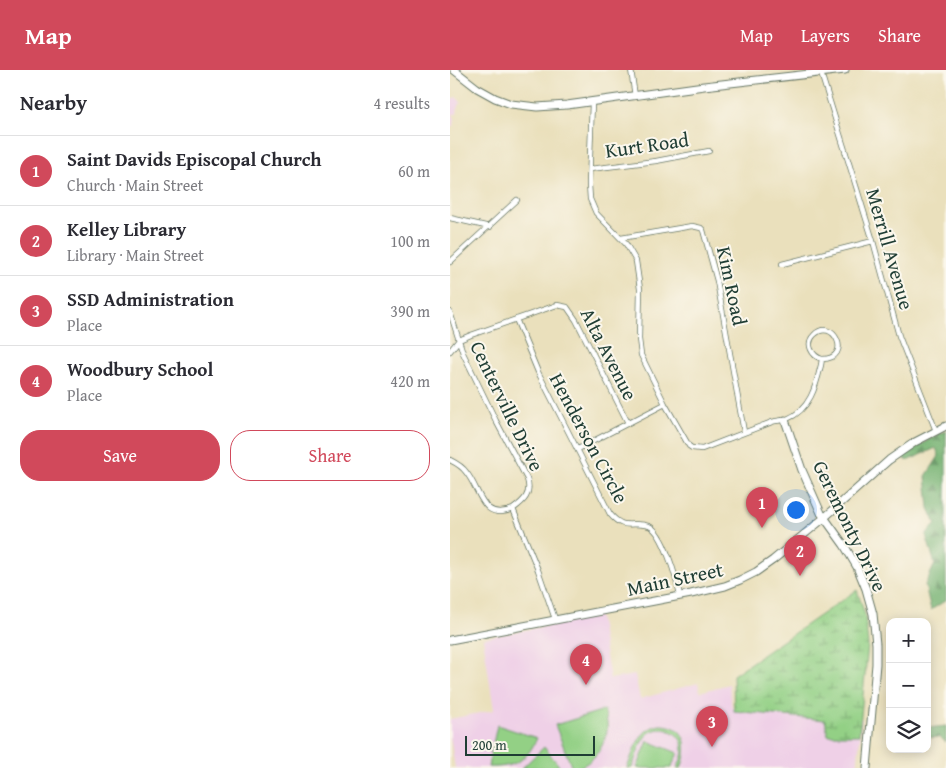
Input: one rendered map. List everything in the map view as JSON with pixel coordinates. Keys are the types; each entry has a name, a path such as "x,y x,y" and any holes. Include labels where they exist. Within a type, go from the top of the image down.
{"street":[{"path":"454,70 486,94 511,104 542,107 845,70"},
{"path":"631,70 635,96"},
{"name":"Merrill Avenue","path":"821,73 873,241 899,336 936,431"},
{"path":"592,102 590,169 592,204 600,217 621,238 632,254 639,273 639,340 641,354 685,442 692,448 702,449 772,422 786,420 808,403 822,359"},
{"name":"Kurt Road","path":"590,169 656,161 709,151"},
{"path":"450,262 517,200"},
{"path":"450,218 490,226"},
{"name":"Kim Road","path":"621,238 692,226 703,230 717,281 744,432"},
{"path":"782,264 873,241"},
{"name":"Alta Avenue","path":"459,340 557,305 567,307 576,320 628,423"},
{"name":"Centerville Drive","path":"450,312 462,351 489,409 529,484 527,496 513,509"},
{"name":"Henderson Circle","path":"516,319 538,372 610,514 617,522 626,526 646,525 656,530 668,558 680,596"},
{"path":"828,331 837,338 838,348 834,356 822,359 816,357 812,352 810,341 818,332 828,331"},
{"path":"450,351 459,340"},
{"path":"578,449 665,404"},
{"name":"Geremonty Drive","path":"786,420 802,470 824,518 844,545 857,567 873,614 876,664 867,768"},
{"name":"Main Street","path":"450,640 680,596 725,586 747,577 773,560 824,518 889,460 946,426"},
{"path":"450,460 458,464 466,472 481,499 490,509 498,512 513,509 538,570 555,619"}],"shaded area":[{"path":"456,97 461,102 458,105 457,114 452,116 454,116 453,126 450,126 450,100"},
{"path":"599,616 610,679 635,675 640,699 698,683 700,692 729,684 732,708 862,719 857,768 455,768 450,736 450,719 494,710 483,638"}],"green space":[{"path":"946,431 946,600 931,610 925,585 935,564 926,535 936,524 929,508 926,476 939,456 936,448 907,461 903,456"},
{"path":"857,590 865,615 868,645 859,735 828,735 825,720 734,711 733,675"},
{"path":"604,710 607,730 600,749 585,764 572,768 555,725"},
{"path":"497,725 537,738 524,758 505,766 488,767"},
{"path":"660,725 676,729 684,739 685,752 681,768 677,768 683,749 682,743 674,733 663,729 651,732 646,736 632,768 627,768 642,735 653,727"},
{"path":"946,726 946,742 939,737 931,738 931,728"},
{"path":"648,741 678,753 671,768 637,768"},
{"path":"544,747 561,768 522,768"}],"place":[{"name":"Saint Davids Episcopal Church","path":"762,528"},
{"name":"Kelley Library","path":"800,576"},
{"name":"Woodbury School","path":"586,685"},
{"name":"SSD Administration","path":"712,747"}]}
